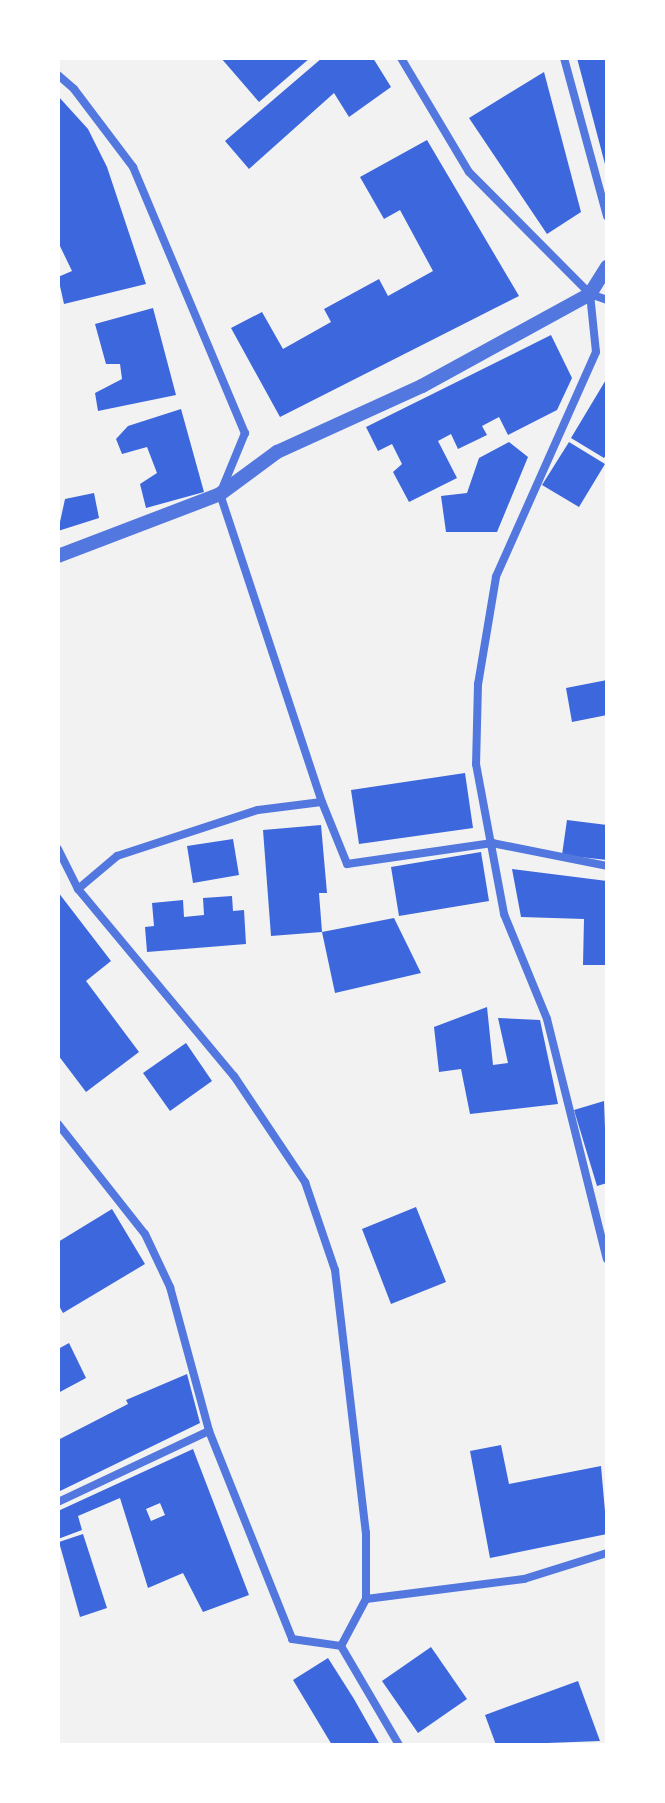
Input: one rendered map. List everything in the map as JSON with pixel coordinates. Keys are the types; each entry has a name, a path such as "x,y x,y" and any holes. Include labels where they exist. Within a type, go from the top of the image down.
{"street":[{"path":"401,58 469,172 590,294 607,300"},
{"path":"564,58 607,216"},
{"path":"58,75 74,89 133,167 245,433 220,494 322,802 347,864 492,843 607,866"},
{"path":"58,556 220,494 277,452 422,386 590,294 607,267"},
{"path":"590,294 596,352 496,577 478,684 476,764 504,914 547,1019 607,1259"},
{"path":"78,889 117,856 258,810 322,802"},
{"path":"58,849 78,889 234,1076 305,1182 338,1286 366,1533 366,1599 341,1646"},
{"path":"58,1124 145,1234 170,1287 209,1431 292,1639 341,1646"},
{"path":"58,1502 209,1431"},
{"path":"366,1599 524,1579 607,1553"},
{"path":"341,1646 399,1745"}],"building":[{"path":"221,58 310,58 259,102"},
{"path":"322,58 373,58 391,87 349,117 334,93 249,169 225,141"},
{"path":"577,58 607,58 607,168 606,168"},
{"path":"544,72 581,212 547,234 469,118"},
{"path":"58,96 88,129 107,167 146,284 64,304 58,277 72,271 58,242"},
{"path":"427,140 519,296 280,417 231,328 262,312 283,349 331,322 324,309 379,279 388,296 433,271 400,210 384,219 360,177"},
{"path":"153,308 176,395 98,411 95,393 122,379 120,364 106,364 95,324"},
{"path":"551,335 572,378 557,410 508,435 499,417 482,426 487,435 458,449 451,434 438,441 457,478 409,502 393,472 402,464 392,444 378,451 366,427"},
{"path":"607,378 607,453 604,458 571,438"},
{"path":"181,409 204,492 146,508 140,484 157,473 147,447 122,454 116,439 128,426"},
{"path":"509,442 528,457 497,532 446,532 441,496 467,493 479,458"},
{"path":"569,442 605,464 579,507 542,485"},
{"path":"94,493 99,518 58,531 65,499"},
{"path":"607,680 607,715 572,722 566,688"},
{"path":"465,773 473,828 359,844 351,790"},
{"path":"567,820 607,825 607,860 562,855"},
{"path":"321,825 327,893 319,893 322,932 271,936 263,830"},
{"path":"233,839 239,875 193,883 187,846"},
{"path":"481,852 489,901 399,916 391,867"},
{"path":"512,869 607,881 607,965 583,965 584,919 521,917"},
{"path":"58,892 111,961 86,981 139,1052 86,1092 58,1055"},
{"path":"232,896 233,911 244,910 246,944 147,952 145,927 154,926 152,903 183,900 184,917 204,915 203,898"},
{"path":"394,918 421,973 335,993 322,932"},
{"path":"487,1007 493,1065 508,1063 498,1018 540,1020 558,1104 470,1114 461,1069 439,1072 434,1027"},
{"path":"186,1043 212,1081 170,1111 143,1073"},
{"path":"604,1101 607,1183 597,1186 574,1110"},
{"path":"416,1207 446,1282 391,1304 362,1229"},
{"path":"112,1209 145,1264 63,1313 58,1304 58,1242"},
{"path":"69,1343 86,1378 58,1393 58,1349"},
{"path":"187,1374 200,1423 58,1492 58,1440 128,1404 126,1400"},
{"path":"501,1445 509,1484 601,1466 607,1534 490,1558 470,1451"},
{"path":"193,1449 249,1595 203,1612 183,1573 148,1588 120,1498 78,1516 82,1530 58,1539 58,1511","holes":["160,1503 165,1515 151,1521 146,1509"]},
{"path":"83,1534 107,1608 80,1617 59,1542"},
{"path":"431,1647 467,1699 418,1733 382,1681"},
{"path":"328,1658 380,1745 332,1745 293,1680"},
{"path":"578,1681 600,1741 496,1745 485,1715"}]}
